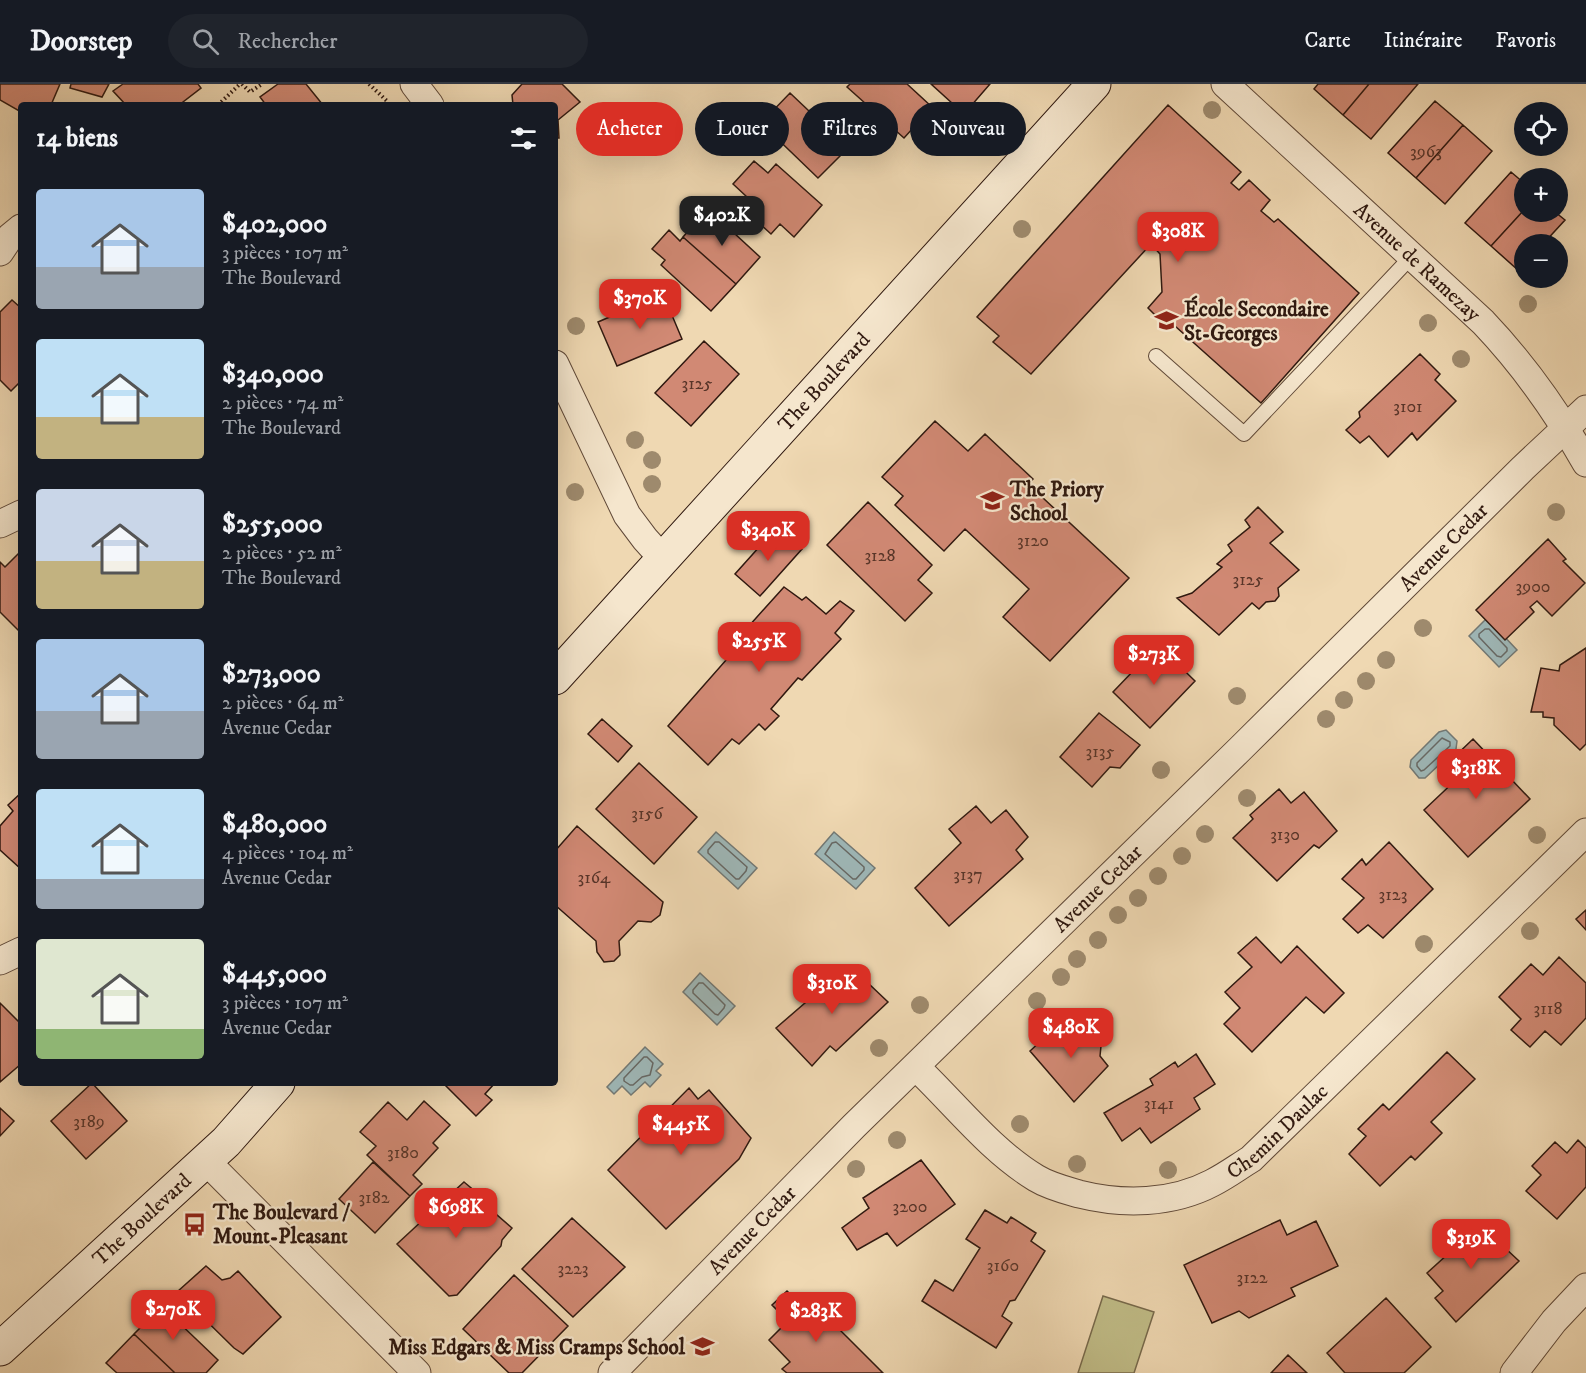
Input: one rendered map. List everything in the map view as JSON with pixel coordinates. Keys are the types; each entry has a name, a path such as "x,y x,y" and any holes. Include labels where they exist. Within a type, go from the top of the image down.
{"main road":[{"name":"The Boulevard","path":"558,675 1094,84"},
{"name":"The Boulevard","path":"0,1349 206,1161 236,1132 275,1086"}],"street":[{"path":"414,84 429,102"},
{"path":"432,102 439,84"},
{"name":"Avenue de Ramezay","path":"1225,84 1465,304 1504,344 1566,428 1586,463"},
{"path":"558,370 627,515 663,559"},
{"name":"Avenue Cedar","path":"612,1373 846,1134 1522,468 1586,409"},
{"path":"0,524 18,515"},
{"name":"Chemin Daulac","path":"916,1067 994,1146 1039,1180 1100,1199 1139,1202 1180,1196 1212,1183 1251,1159 1586,832"},
{"path":"0,960 18,952"},
{"path":"206,1161 417,1373"},
{"path":"1514,1373 1554,1321 1586,1287"}],"lane":[{"path":"1156,356 1244,434 1412,256"}],"path":[{"path":"221,102 241,84 250,92 262,84"},
{"path":"369,84 389,102"}],"shaded area":[{"path":"1103,1296 1154,1312 1134,1373 1078,1373"}],"water":[{"path":"1487,618 1517,650 1499,667 1469,636"},
{"path":"1446,730 1457,741 1456,749 1425,778 1419,778 1410,767 1411,760 1439,732"},
{"path":"716,832 757,868 738,889 698,852"},
{"path":"834,832 875,868 856,889 815,854"},
{"path":"700,973 735,1006 717,1025 683,992"},
{"path":"645,1047 663,1064 656,1071 661,1075 650,1087 645,1082 631,1095 622,1086 614,1094 607,1087"}],"building":[{"path":"0,84 60,84 52,102 18,102 18,110 0,100"},
{"path":"71,84 109,84 102,97 70,88"},
{"path":"123,84 198,84 201,88 183,102 123,102 113,91"},
{"path":"278,84 306,84 321,102 264,102 260,97"},
{"path":"522,84 562,84 580,102 576,102 576,105 558,120 558,102 513,102 512,95"},
{"path":"850,84 907,84 927,102 910,102 910,131 904,138 898,133 898,102 864,102 847,87"},
{"path":"931,84 990,84 974,102 951,102"},
{"path":"1318,84 1369,84 1343,115 1314,89"},
{"path":"1369,84 1418,84 1371,139 1343,115"},
{"path":"790,93 801,103 801,156 840,156 818,178 789,150 789,102 781,102"},
{"path":"1435,101 1463,125 1416,178 1388,153"},
{"path":"1168,105 1241,172 1231,183 1239,190 1249,180 1270,200 1261,211 1274,222 1278,219 1359,293 1261,403 1166,318 1162,322 1148,308 1162,292 1160,254 1151,244 1031,374 993,342 999,336 977,317"},
{"path":"1463,125 1492,151 1445,204 1416,178"},
{"path":"754,161 768,173 776,164 822,205 794,237 780,224 771,234 739,205 747,197 733,184"},
{"path":"1511,172 1514,175 1514,221 1491,246 1465,223"},
{"path":"708,209 760,257 736,284 683,237"},
{"path":"1514,221 1563,222 1552,234 1514,234 1514,267 1491,246"},
{"path":"669,230 680,241 683,237 736,284 711,311 661,265 665,260 652,249"},
{"path":"663,294 682,339 617,366 598,322"},
{"path":"12,300 18,305 18,384 11,391 0,380 0,312"},
{"path":"704,341 739,374 691,426 655,393"},
{"path":"1420,354 1440,374 1435,380 1456,401 1417,440 1412,433 1388,457 1369,436 1360,443 1346,430 1360,417 1359,412"},
{"path":"935,421 968,451 985,434 1033,479 1028,484 1129,578 1050,661 1003,617 1029,589 965,529 944,551 895,505 903,496 882,477"},
{"path":"868,502 932,565 918,580 932,593 905,621 827,545"},
{"path":"1258,507 1283,532 1270,543 1299,570 1278,588 1279,596 1275,601 1266,602 1259,609 1252,603 1219,635 1177,598 1192,593 1222,567 1217,564 1232,551 1228,545 1250,527 1245,520"},
{"path":"777,527 802,549 760,596 735,574"},
{"path":"1548,539 1566,559 1563,561 1585,583 1552,616 1537,601 1530,607 1534,612 1505,640 1476,610"},
{"path":"18,554 18,630 0,612 0,562 5,567"},
{"path":"784,587 802,600 806,597 826,614 840,601 854,611 835,633 841,639 802,680 798,678 771,709 779,716 765,730 759,724 739,744 732,739 708,765 668,726 742,642 739,637"},
{"path":"1158,645 1195,681 1150,728 1113,692"},
{"path":"1586,648 1586,744 1580,750 1554,725 1554,718 1543,717 1543,712 1531,712 1541,668 1559,671 1560,665"},
{"path":"1099,713 1140,745 1120,768 1110,767 1092,787 1060,757"},
{"path":"602,719 632,746 618,762 588,734"},
{"path":"1473,739 1530,799 1468,857 1424,810 1460,776 1448,763"},
{"path":"639,763 697,817 654,864 596,809"},
{"path":"1279,789 1291,803 1304,792 1337,831 1319,848 1314,845 1277,881 1233,838 1253,819 1250,815"},
{"path":"18,796 18,866 0,850 0,826 13,811 8,805"},
{"path":"976,806 991,823 1006,810 1028,837 1016,850 1023,859 949,926 915,888 961,843 949,829"},
{"path":"577,826 663,902 660,915 651,922 638,921 619,941 620,955 614,961 604,962 597,952 596,941 558,908 558,848"},
{"path":"1389,842 1433,889 1383,938 1368,925 1358,933 1343,919 1364,898 1342,879 1362,859 1366,865"},
{"path":"1586,910 1586,930 1576,919"},
{"path":"1256,937 1281,963 1297,946 1344,993 1324,1013 1306,997 1252,1052 1224,1024 1240,1008 1225,992 1252,967 1238,953"},
{"path":"1559,957 1586,983 1586,1018 1561,1045 1545,1031 1530,1047 1511,1030 1521,1019 1499,997 1531,964 1543,975"},
{"path":"849,965 888,1002 836,1051 830,1046 812,1066 776,1028"},
{"path":"0,1003 18,1021 18,1067 0,1082"},
{"path":"1064,1020 1080,1034 1084,1030 1101,1046 1100,1056 1108,1066 1074,1102 1030,1051"},
{"path":"1447,1052 1475,1079 1431,1122 1442,1133 1415,1160 1411,1156 1380,1186 1349,1154 1366,1136 1358,1129 1383,1104 1389,1110"},
{"path":"1196,1054 1215,1084 1194,1098 1200,1109 1151,1143 1140,1128 1122,1141 1104,1113 1153,1085 1150,1079 1175,1062 1178,1067"},
{"path":"89,1086 95,1086 127,1121 86,1159 51,1121"},
{"path":"446,1086 492,1086 485,1094 492,1100 476,1116"},
{"path":"689,1088 698,1099 709,1090 751,1138 739,1159 666,1229 608,1170"},
{"path":"424,1101 450,1125 433,1143 438,1148 413,1175 422,1184 410,1196 367,1155 376,1146 360,1132 388,1102 407,1120"},
{"path":"0,1108 14,1121 0,1136"},
{"path":"1578,1140 1586,1148 1586,1187 1557,1219 1526,1191 1541,1175 1532,1166 1555,1142 1567,1153"},
{"path":"921,1160 955,1204 897,1246 887,1233 857,1250 842,1228 869,1208 863,1198"},
{"path":"373,1162 410,1196 375,1233 339,1199"},
{"path":"464,1182 495,1208 496,1214 512,1228 502,1240 501,1246 457,1295 449,1296 397,1244"},
{"path":"985,1210 1007,1223 1011,1217 1036,1233 1031,1241 1045,1251 1015,1300 1010,1301 1002,1316 1012,1323 996,1348 922,1301 935,1280 953,1291 980,1248 966,1239"},
{"path":"572,1218 625,1267 573,1317 522,1269"},
{"path":"1280,1220 1287,1235 1316,1221 1338,1266 1291,1288 1295,1296 1249,1318 1239,1311 1212,1323 1184,1265"},
{"path":"1475,1220 1519,1261 1456,1322 1435,1298 1443,1291 1427,1273 1459,1244 1454,1239"},
{"path":"206,1266 222,1280 230,1278 238,1271 281,1317 243,1354 177,1292"},
{"path":"514,1275 568,1326 522,1373 509,1373 463,1329"},
{"path":"787,1291 809,1312 815,1305 883,1373 787,1373 782,1369 790,1362 769,1340 788,1321 772,1305"},
{"path":"151,1296 218,1360 206,1373 175,1373 134,1334 147,1321 137,1311"},
{"path":"1386,1298 1431,1347 1404,1373 1345,1373 1327,1353"},
{"path":"134,1334 175,1373 117,1373 106,1363"},
{"path":"1288,1355 1307,1373 1271,1373"}],"place":[{"name":"École Secondaire St-Georges","path":"1166,321"},
{"name":"The Priory School","path":"992,501"},
{"name":"The Boulevard / Mount-Pleasant","path":"195,1224"},
{"name":"Miss Edgars & Miss Cramps School","path":"703,1347"}]}
